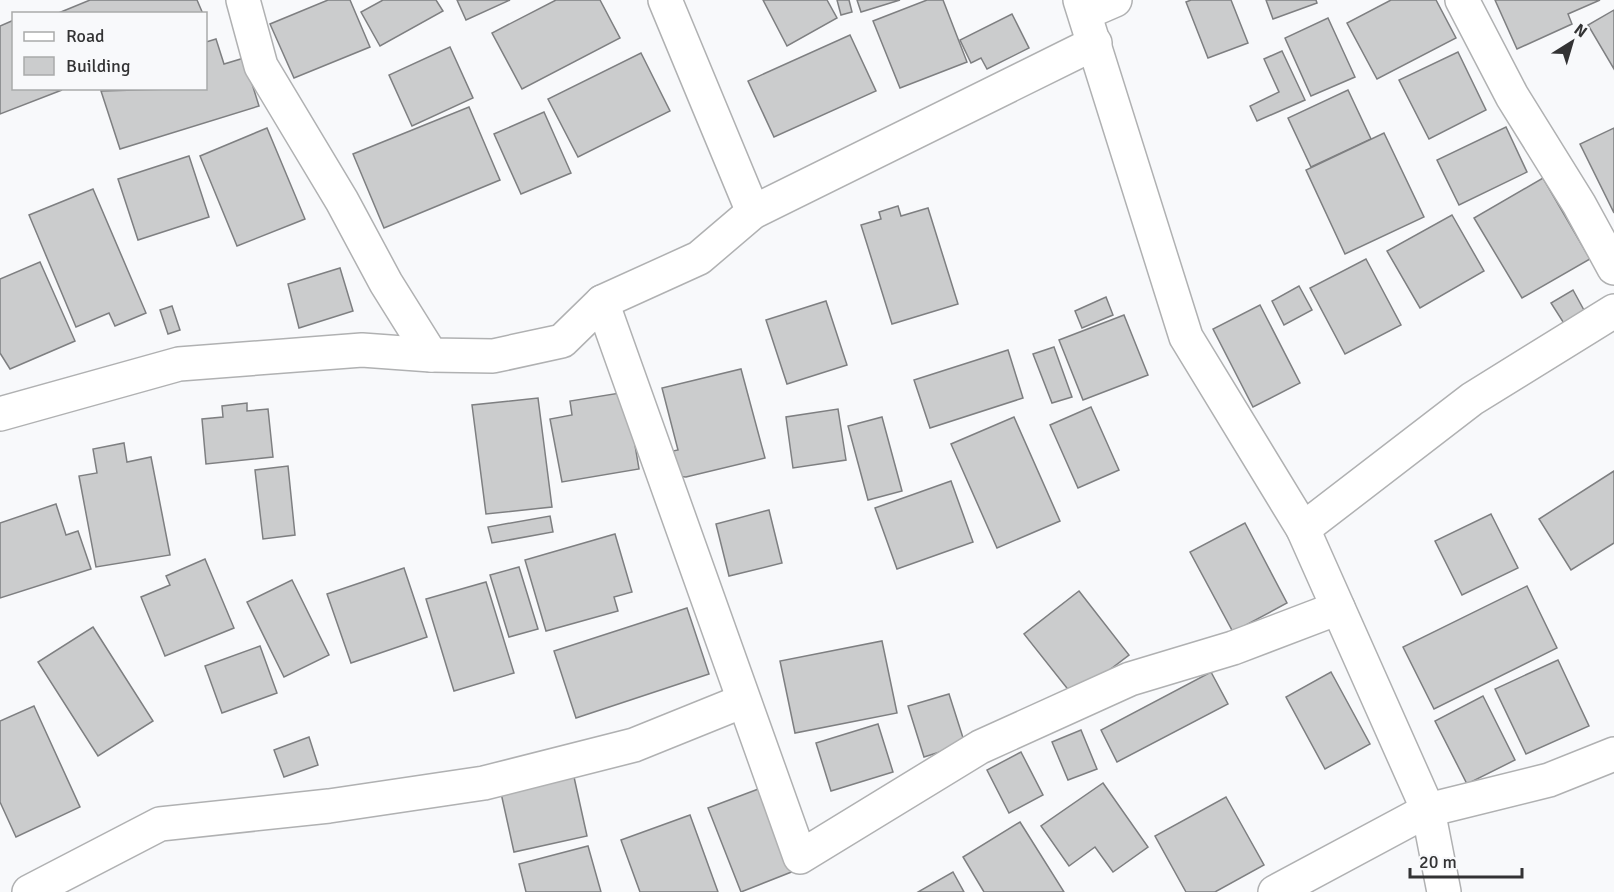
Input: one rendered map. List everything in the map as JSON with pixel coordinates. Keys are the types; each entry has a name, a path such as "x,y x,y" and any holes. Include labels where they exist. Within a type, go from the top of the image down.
{"street":[{"path":"243,0 261,66 342,201 386,283 431,355"},
{"path":"665,0 753,212"},
{"path":"2,408 179,364 362,350 431,355 493,356 562,341 602,302 699,258 753,212 1115,0"},
{"path":"1462,0 1512,96 1580,204 1614,268"},
{"path":"1087,18 1186,337 1303,529 1428,810 1444,892"},
{"path":"602,302 800,857 980,747 1130,679 1233,648 1338,608"},
{"path":"1303,529 1472,399 1614,311"},
{"path":"29,892 160,824 328,806 484,783 634,745 743,701"},
{"path":"1275,892 1428,810 1549,780 1614,754"}],"building":[{"path":"90,0 197,0 202,12 61,12"},
{"path":"328,0 350,0 370,47 294,78 270,24"},
{"path":"383,0 436,0 443,11 380,46 361,12"},
{"path":"457,0 510,0 466,20"},
{"path":"556,0 600,0 620,38 522,89 492,33"},
{"path":"763,0 827,0 837,18 787,46"},
{"path":"837,0 849,0 852,12 841,15"},
{"path":"857,0 900,0 861,12"},
{"path":"927,0 943,0 967,62 900,88 873,21"},
{"path":"1231,0 1248,43 1208,58 1186,2"},
{"path":"1266,0 1316,0 1317,3 1273,19"},
{"path":"1391,0 1436,0 1456,38 1377,79 1347,23"},
{"path":"1495,0 1600,0 1568,14 1572,24 1517,49"},
{"path":"1614,10 1614,69 1588,25"},
{"path":"1012,14 1029,48 987,69 981,58 971,63 960,40"},
{"path":"1328,18 1355,77 1311,96 1285,38"},
{"path":"12,21 12,90 62,90 0,114 0,26"},
{"path":"850,35 876,91 774,137 748,81"},
{"path":"216,39 224,64 244,58 259,106 120,149 101,91 207,90 207,42"},
{"path":"450,47 473,98 412,126 389,75"},
{"path":"1282,51 1305,100 1257,121 1250,106 1279,92 1264,59"},
{"path":"1458,52 1486,110 1429,139 1399,80"},
{"path":"641,53 670,111 578,157 548,99"},
{"path":"1348,90 1371,139 1311,167 1288,118"},
{"path":"469,107 500,180 384,228 353,154"},
{"path":"544,112 571,173 521,194 494,134"},
{"path":"1506,127 1527,172 1459,205 1437,160"},
{"path":"267,128 305,219 237,246 200,156"},
{"path":"1614,128 1614,213 1580,144"},
{"path":"1384,133 1424,217 1345,254 1306,170"},
{"path":"189,156 209,217 138,240 118,179"},
{"path":"1543,178 1590,259 1522,298 1474,218"},
{"path":"93,189 146,313 115,326 109,313 76,327 29,215"},
{"path":"898,206 901,216 928,208 958,304 892,324 861,225 881,219 879,212"},
{"path":"1452,215 1484,271 1420,308 1387,251"},
{"path":"1366,259 1401,325 1345,354 1310,288"},
{"path":"40,262 75,341 10,369 0,353 0,279"},
{"path":"340,268 353,311 299,328 288,284"},
{"path":"1299,286 1312,310 1284,325 1272,301"},
{"path":"1573,290 1585,312 1565,325 1551,303"},
{"path":"1106,297 1113,315 1082,328 1075,311"},
{"path":"826,301 847,365 787,384 766,320"},
{"path":"1260,305 1300,383 1253,407 1213,329"},
{"path":"172,306 180,330 168,334 160,310"},
{"path":"1124,315 1148,375 1083,400 1059,340"},
{"path":"1054,347 1072,397 1052,403 1033,354"},
{"path":"1008,350 1023,398 930,428 914,380"},
{"path":"741,369 765,458 686,477 675,476 668,452 678,450 662,388"},
{"path":"626,392 639,469 562,482 550,419 572,415 570,401"},
{"path":"538,398 552,507 486,514 472,405"},
{"path":"247,403 247,411 268,409 273,457 206,464 202,419 223,417 222,406"},
{"path":"1091,407 1119,470 1078,488 1050,425"},
{"path":"838,409 846,460 793,468 786,417"},
{"path":"882,417 902,491 868,500 848,426"},
{"path":"1014,417 1060,521 997,548 951,444"},
{"path":"124,443 127,462 151,457 170,555 96,567 79,476 97,473 93,449"},
{"path":"288,466 295,535 263,539 255,470"},
{"path":"1614,471 1614,543 1571,570 1539,519"},
{"path":"951,481 973,542 897,569 875,508"},
{"path":"56,504 66,535 78,531 91,569 0,598 0,523"},
{"path":"769,510 782,563 729,576 716,524"},
{"path":"1491,514 1518,568 1462,595 1435,541"},
{"path":"550,516 553,532 492,543 488,527"},
{"path":"1245,523 1287,603 1233,632 1190,552"},
{"path":"615,534 632,592 614,597 618,611 546,631 525,560"},
{"path":"205,559 234,628 165,656 141,597 170,585 166,576"},
{"path":"519,567 538,629 509,637 490,575"},
{"path":"404,568 427,637 351,663 327,594"},
{"path":"292,580 329,655 284,677 247,602"},
{"path":"486,582 514,673 454,691 426,599"},
{"path":"1527,586 1557,648 1434,709 1403,647"},
{"path":"1079,591 1129,655 1074,697 1024,634"},
{"path":"687,608 709,674 576,718 554,651"},
{"path":"93,627 153,721 98,756 38,662"},
{"path":"882,641 897,713 795,733 780,661"},
{"path":"260,646 277,693 222,713 205,666"},
{"path":"1558,660 1589,726 1526,754 1495,689"},
{"path":"1211,672 1228,704 1117,762 1101,730"},
{"path":"1331,672 1370,744 1325,769 1286,697"},
{"path":"949,694 965,744 924,757 908,706"},
{"path":"1483,696 1515,760 1467,784 1435,721"},
{"path":"34,706 80,807 16,837 0,802 0,721"},
{"path":"878,724 893,772 831,791 816,743"},
{"path":"1081,730 1097,769 1068,780 1052,742"},
{"path":"309,737 318,765 284,777 274,750"},
{"path":"1021,752 1043,795 1009,813 987,770"},
{"path":"574,777 587,836 514,852 501,793"},
{"path":"1103,783 1148,847 1113,872 1095,847 1069,866 1041,826"},
{"path":"761,788 794,871 741,892 708,808"},
{"path":"1226,797 1264,865 1215,892 1186,892 1155,836"},
{"path":"690,815 718,892 640,892 621,840"},
{"path":"1020,822 1064,892 984,892 963,857"},
{"path":"588,846 601,892 526,892 519,864"},
{"path":"953,872 964,892 918,892"}]}
